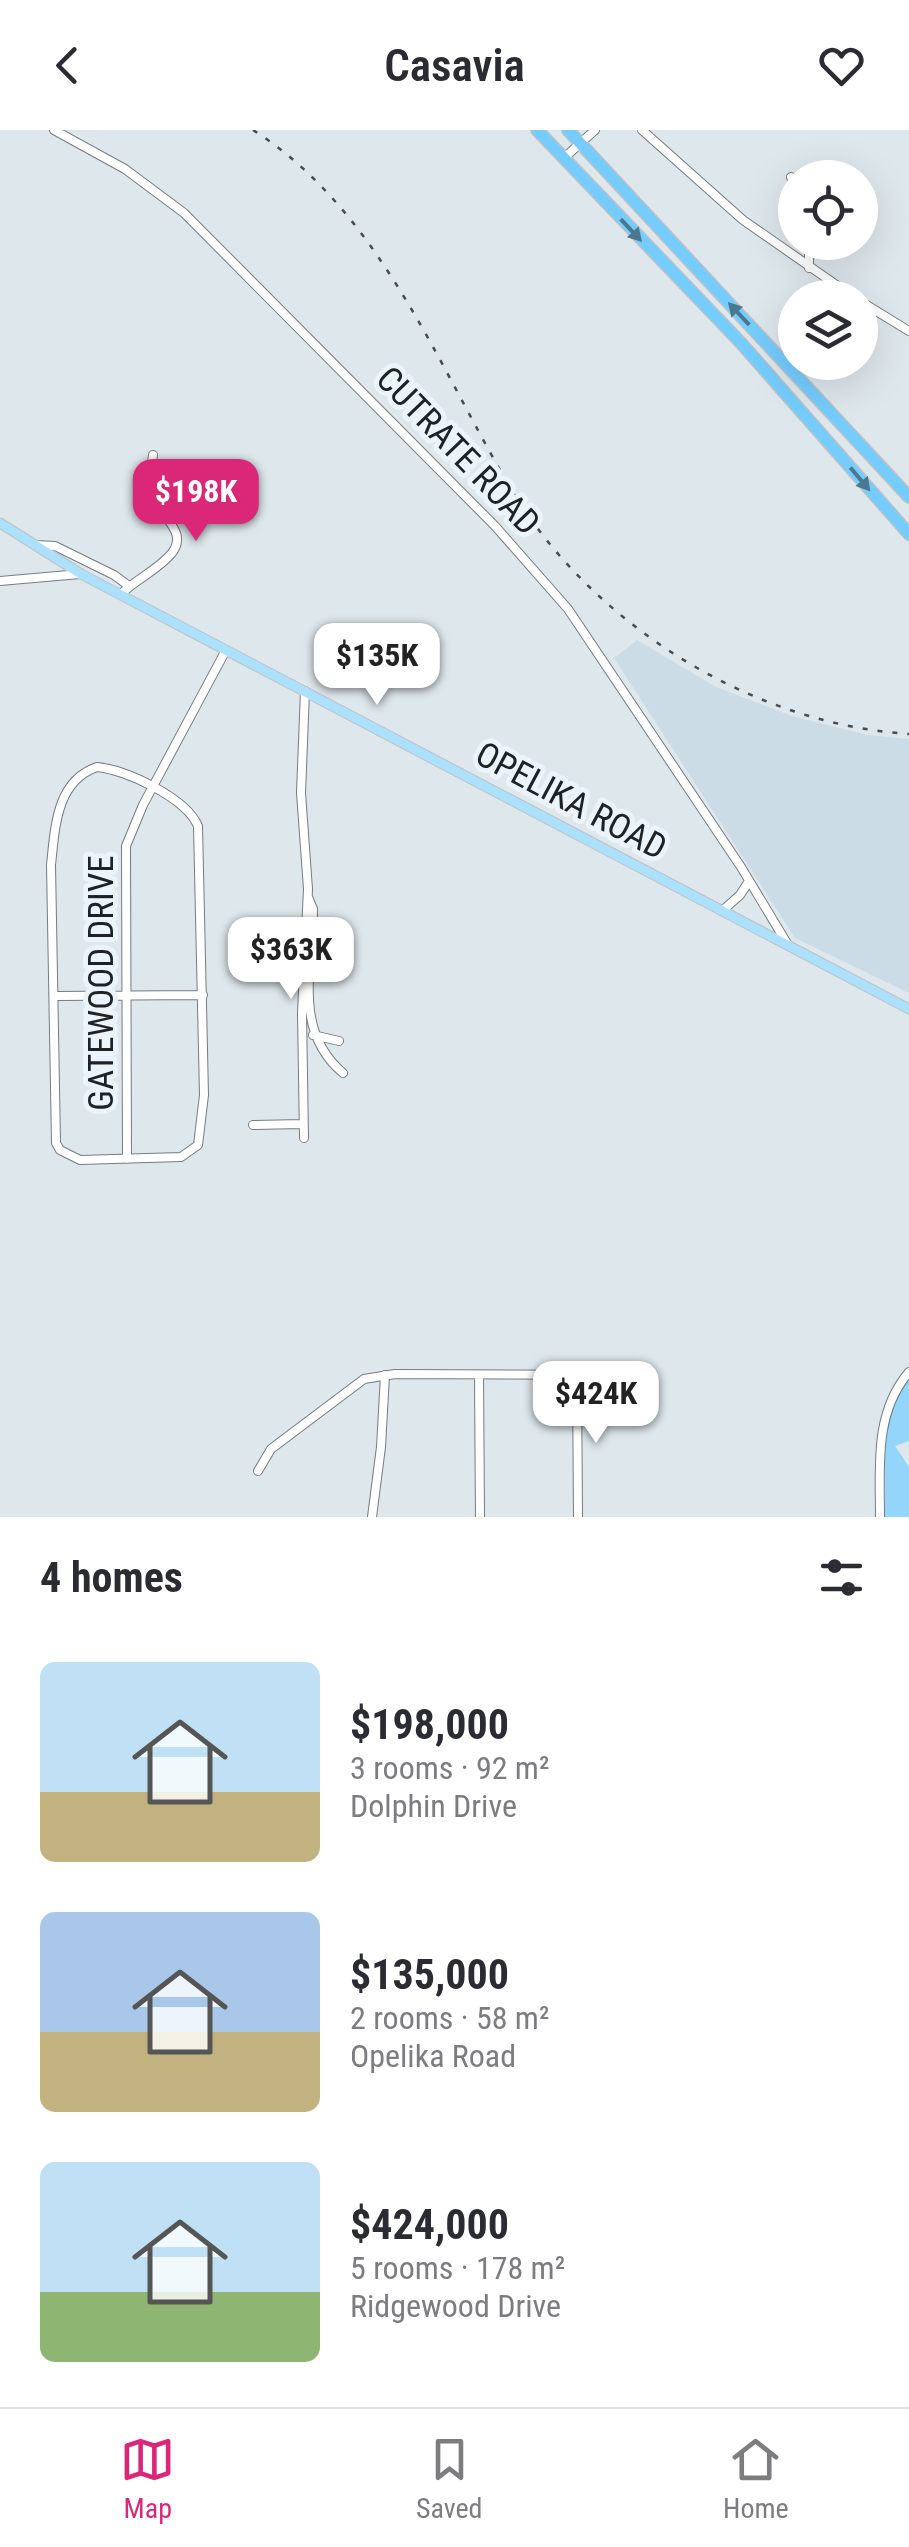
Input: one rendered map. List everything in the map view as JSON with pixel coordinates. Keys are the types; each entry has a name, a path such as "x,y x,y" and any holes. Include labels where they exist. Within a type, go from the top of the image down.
{"highway":[{"path":"538,130 740,343 909,534"},
{"path":"568,130 909,497"}],"main road":[{"name":"OPELIKA ROAD","path":"0,523 81,574 125,590 226,650 909,1008"}],"street":[{"name":"CUTRATE ROAD","path":"54,130 125,169 184,212 495,526 590,638 788,945"},
{"path":"564,158 595,130"},
{"path":"642,130 743,220 828,280"},
{"path":"809,260 809,268"},
{"path":"878,312 909,331"},
{"path":"34,545 55,546 114,575 125,590 170,556 177,544 176,530 156,499 154,455"},
{"path":"0,581 81,574"},
{"name":"GATEWOOD DRIVE","path":"128,1159 124,861 134,825 226,650"},
{"path":"304,691 301,794 308,898 302,1013 304,1138"},
{"path":"96,767 110,768 153,788 189,810 198,826 203,994 204,1095 198,1145 181,1158 80,1160 60,1150 54,1121 51,865 54,828 65,794 83,772 96,767"},
{"path":"722,911 740,895 748,881"},
{"path":"308,898 313,909 313,1035 327,1058 343,1073"},
{"path":"55,996 203,994"},
{"path":"313,1035 340,1041"},
{"path":"253,1124 303,1124"},
{"path":"880,1517 880,1442 887,1406 909,1372"},
{"path":"372,1517 384,1375"},
{"path":"258,1471 271,1449 364,1379 384,1375 620,1375"},
{"path":"479,1375 480,1517"},
{"path":"577,1375 578,1517"}],"shaded area":[{"path":"637,640 716,687 792,716 868,735 909,739 909,993 795,938 614,658"},
{"path":"909,1376 909,1441 895,1446 909,1467 909,1517 885,1517 885,1434 892,1404"}],"railway":[{"path":"253,130 297,163 371,246 431,342 511,489 545,538 585,583 631,623 681,658 735,688 792,710 850,726 909,734"}]}
